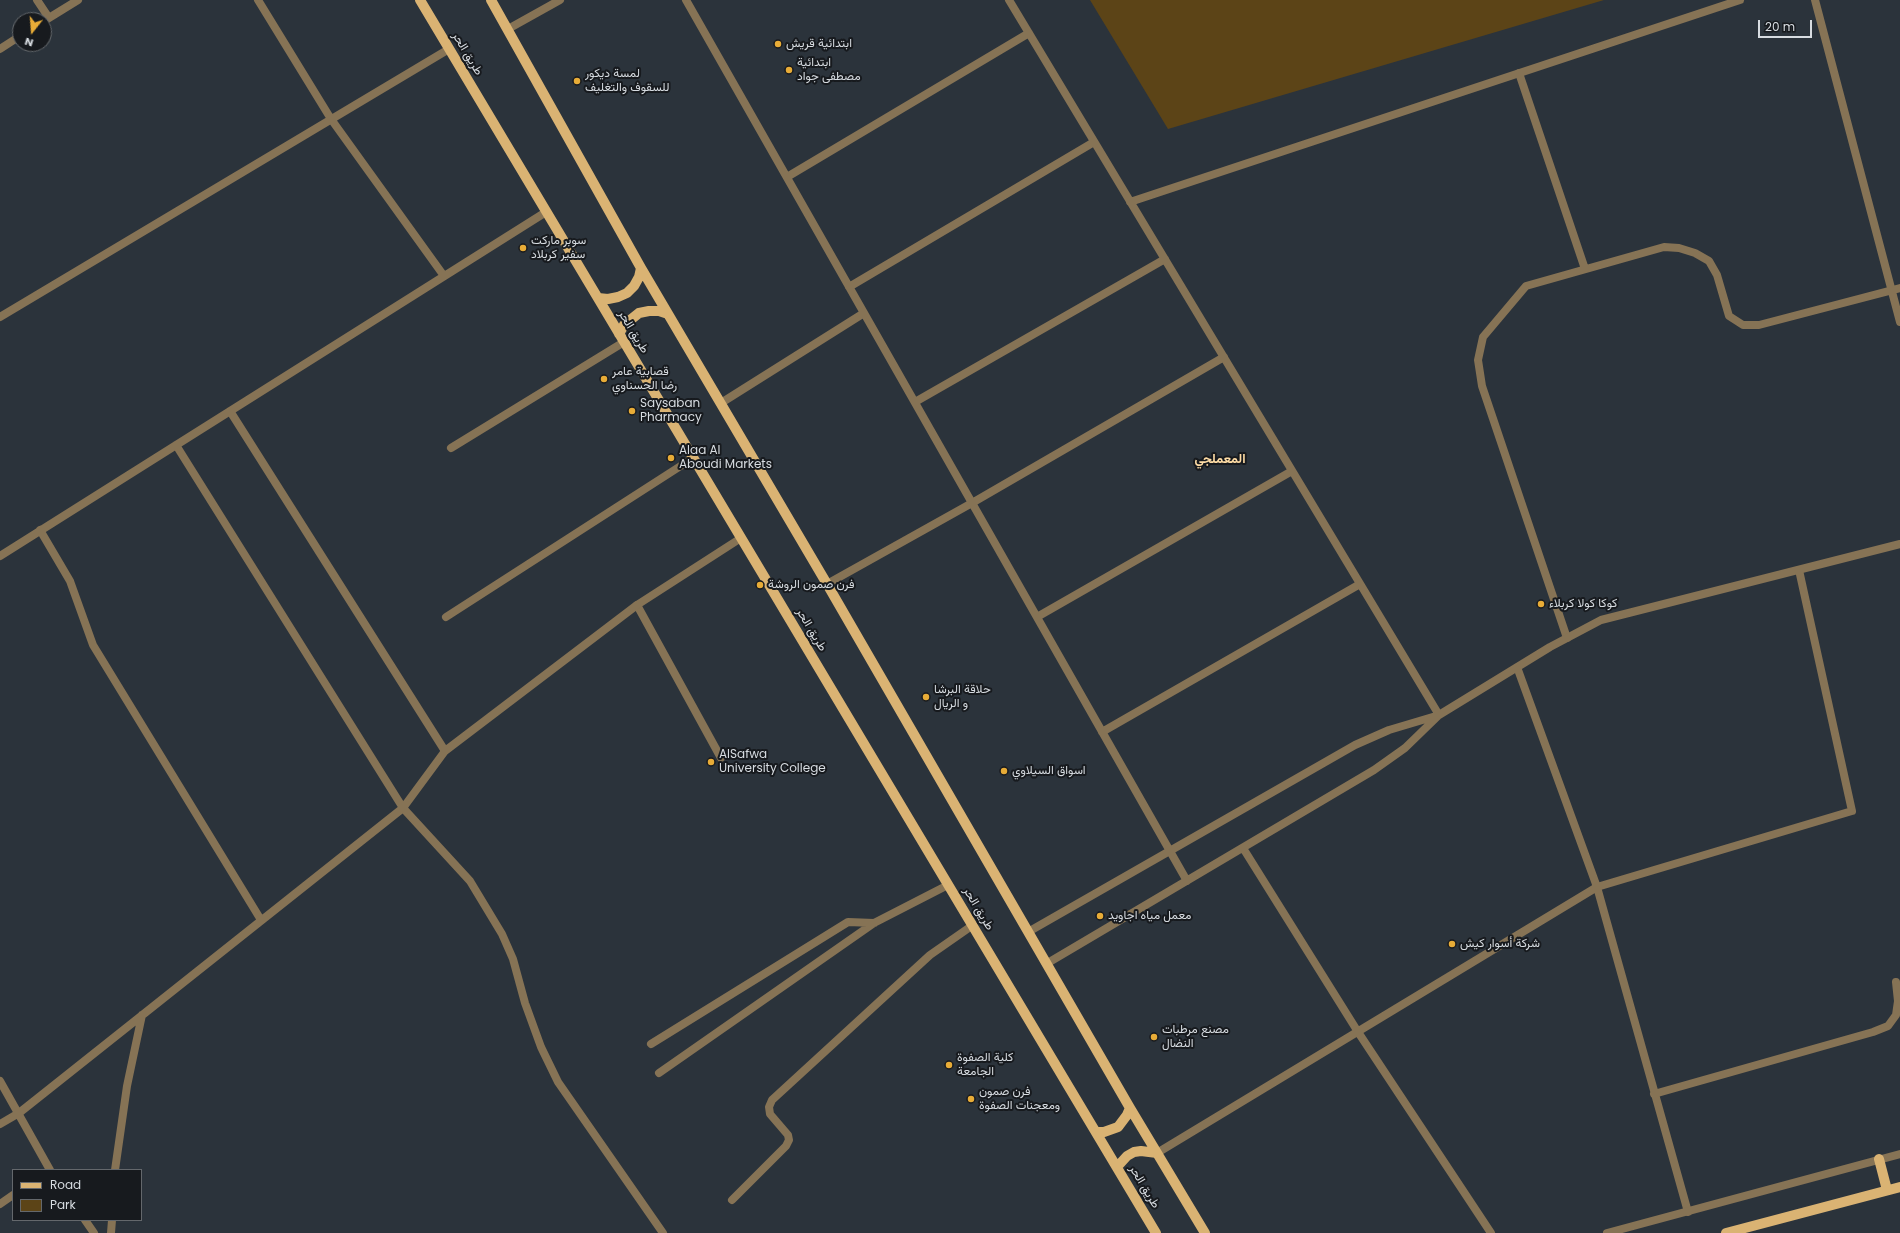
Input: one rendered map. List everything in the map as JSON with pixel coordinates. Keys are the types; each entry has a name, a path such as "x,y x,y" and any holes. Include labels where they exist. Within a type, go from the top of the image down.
{"main road":[{"name":"طريق الحر","path":"420,0 1156,1233"},
{"path":"491,0 641,268 827,584 1130,1108 1205,1233"},
{"path":"598,298 608,299 627,293 634,286 639,277 641,268"},
{"path":"622,338 624,325 639,313 649,311 668,314"},
{"path":"1096,1132 1104,1132 1118,1127 1127,1115 1130,1108"},
{"path":"1117,1167 1127,1156 1134,1152 1142,1151 1157,1153"},
{"path":"1879,1159 1887,1190"},
{"path":"1726,1233 1900,1187"}],"street":[{"path":"38,0 43,12"},
{"path":"52,17 78,0"},
{"path":"258,0 331,119 444,276"},
{"path":"508,29 560,0"},
{"path":"686,0 1187,881"},
{"path":"1009,0 1439,715"},
{"path":"1130,202 1740,0"},
{"path":"1815,0 1896,289 1900,322"},
{"path":"787,177 1028,33"},
{"path":"0,49 12,41"},
{"path":"0,317 449,49"},
{"path":"1519,73 1585,269"},
{"path":"849,287 1094,142"},
{"path":"0,556 546,212"},
{"path":"1567,638 1482,386 1478,360 1483,337 1526,286 1664,247 1679,248 1695,253 1709,261 1717,274 1730,316 1743,325 1759,325 1896,289"},
{"path":"915,402 1165,260"},
{"path":"721,403 864,313"},
{"path":"451,448 622,338"},
{"path":"827,584 972,503 1224,357"},
{"path":"230,411 445,751"},
{"path":"176,445 403,808 470,881 502,934 513,959 525,1003 541,1047 558,1082 663,1233"},
{"path":"446,617 693,458"},
{"path":"1037,617 1292,471"},
{"path":"40,530 70,581 93,645 261,920"},
{"path":"0,1124 19,1113 403,808 445,751 637,605 741,538"},
{"path":"1046,964 1374,770 1405,748 1439,715 1517,667 1601,620 1900,544"},
{"path":"1157,1153 1597,887 1852,811 1799,570"},
{"path":"1102,732 1360,584"},
{"path":"637,605 721,758"},
{"path":"1517,667 1597,887 1688,1212"},
{"path":"1028,932 1372,737 1388,730 1439,715"},
{"path":"1243,848 1358,1032 1491,1233"},
{"path":"659,1073 874,923 948,885"},
{"path":"650,1044 848,922 874,923"},
{"path":"732,1200 786,1146 789,1140 788,1136 770,1114 769,1107 772,1100 930,955 972,925"},
{"path":"1654,1094 1873,1032 1888,1026 1896,1015 1898,1001 1896,982"},
{"path":"116,1169 127,1086 142,1015"},
{"path":"0,1081 49,1169"},
{"path":"1607,1233 1900,1154"},
{"path":"0,1204 12,1197"},
{"path":"86,1221 94,1233"},
{"path":"111,1233 112,1221"}],"green space":[{"path":"1090,0 1604,0 1168,129"}],"place":[{"name":"ابتدائية قريش","path":"778,44"},
{"name":"ابتدائية مصطفى جواد","path":"789,70"},
{"name":"لمسة ديكور للسقوف والتغليف","path":"577,81"},
{"name":"سوبر ماركت سفير كربلاد","path":"523,248"},
{"name":"قصابية عامر رضا الحسناوي","path":"604,379"},
{"name":"Saysaban Pharmacy","path":"632,411"},
{"name":"Alaa Al Aboudi Markets","path":"671,458"},
{"name":"فرن صمون الروشة","path":"760,585"},
{"name":"كوكا كولا كربلاء","path":"1541,604"},
{"name":"حلاقة البرشا و الريال","path":"926,697"},
{"name":"AlSafwa University College","path":"711,762"},
{"name":"اسواق السيلاوي","path":"1004,771"},
{"name":"معمل مياه اجاويد","path":"1100,916"},
{"name":"شركة أسوار كيش","path":"1452,944"},
{"name":"مصنع مرطبات النضال","path":"1154,1037"},
{"name":"كلية الصفوة الجامعة","path":"949,1065"},
{"name":"فرن صمون ومعجنات الصفوة","path":"971,1099"}],"district":[{"name":"المعملجي","path":"1220,460"}]}
